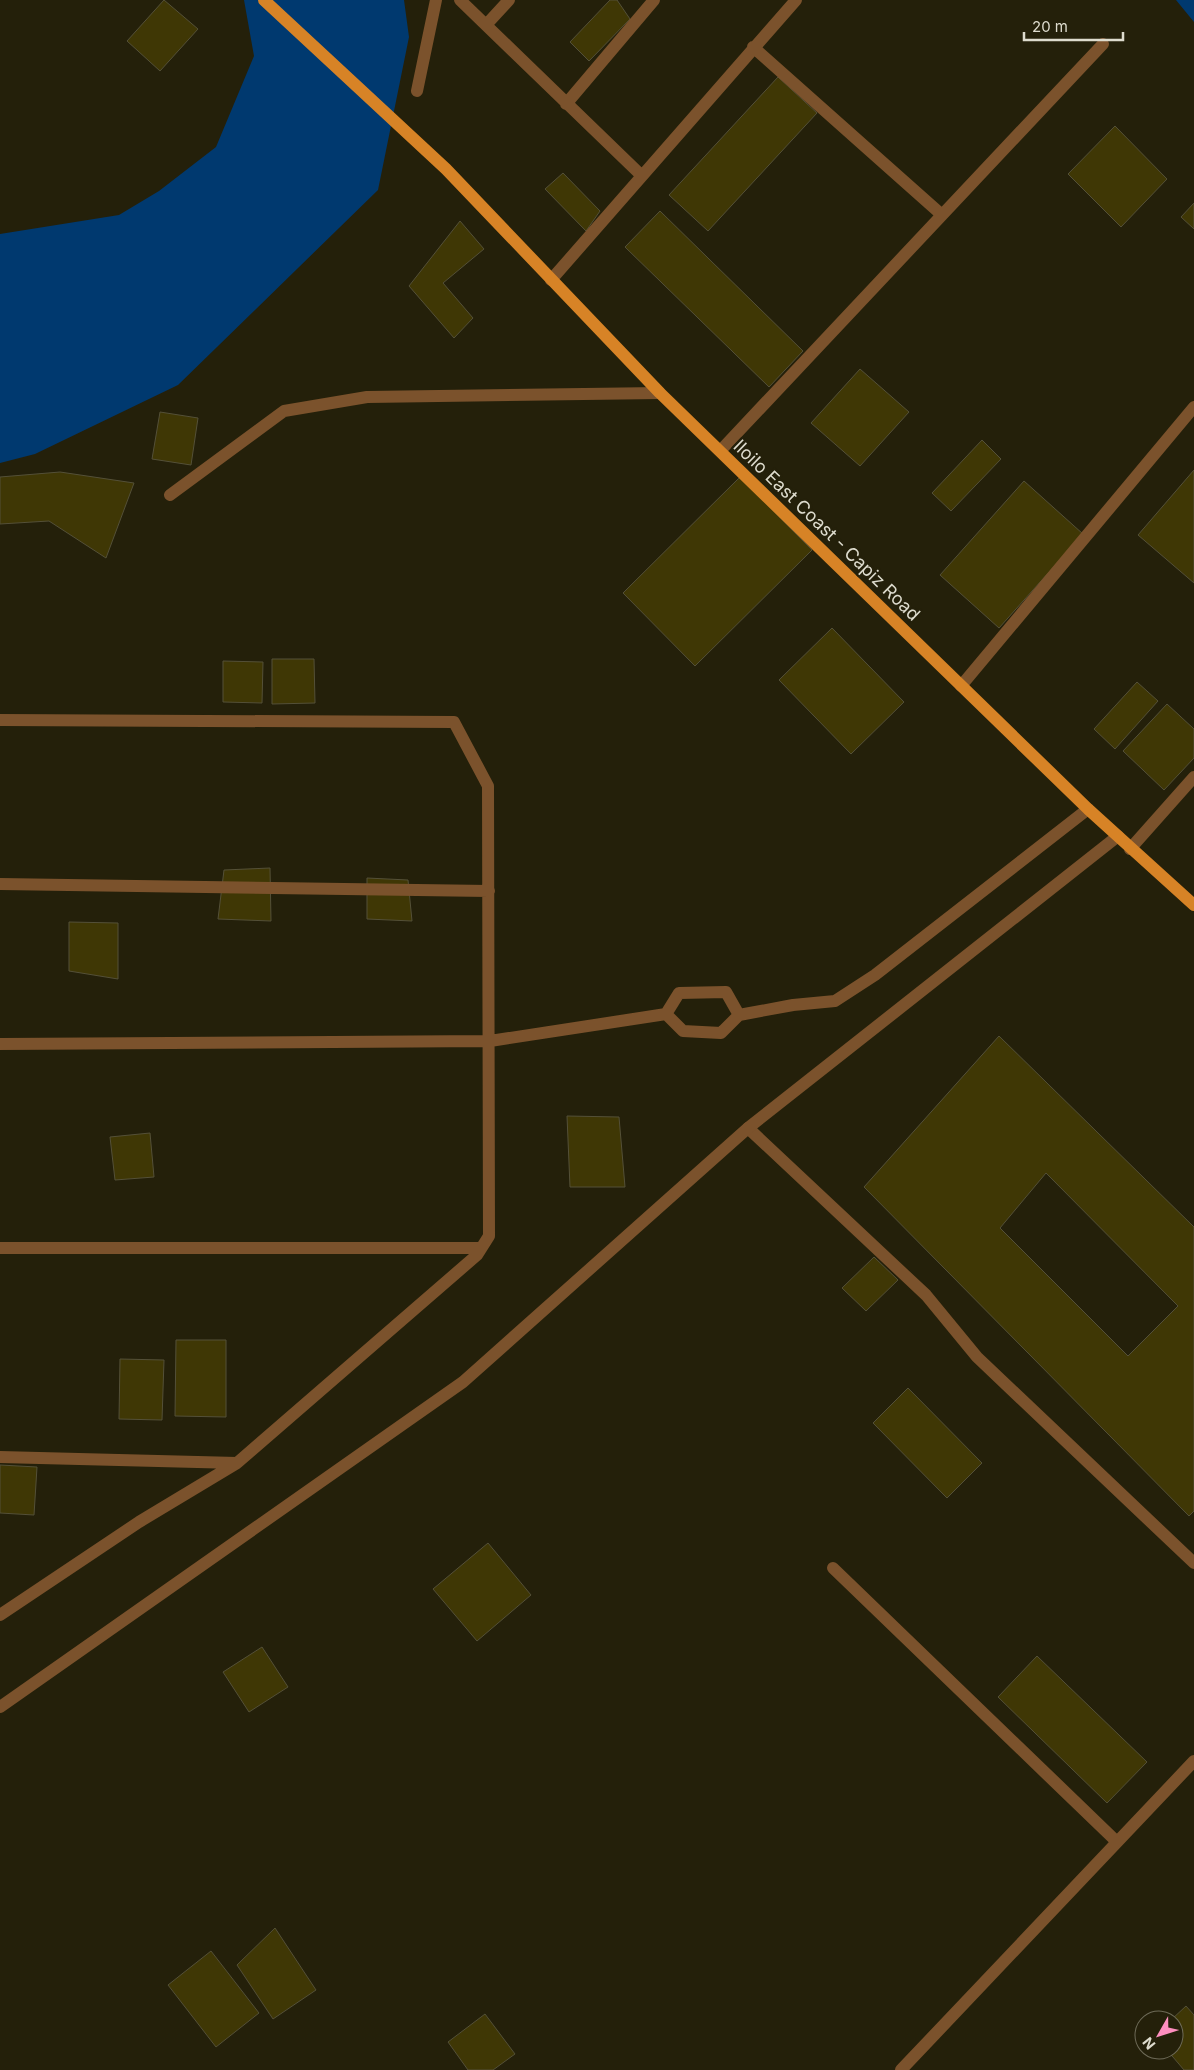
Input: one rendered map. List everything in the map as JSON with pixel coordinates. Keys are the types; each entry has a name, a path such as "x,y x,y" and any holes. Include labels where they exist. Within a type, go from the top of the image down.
{"main road":[{"name":"Iloilo East Coast - Capiz Road","path":"264,0 446,169 660,393 721,450 1088,809 1194,905"}],"street":[{"path":"417,91 436,0"},
{"path":"460,0 641,176"},
{"path":"486,25 509,0"},
{"path":"566,104 654,0"},
{"path":"551,280 796,0"},
{"path":"721,450 1103,44"},
{"path":"753,47 942,215"},
{"path":"170,495 284,411 367,397 660,393"},
{"path":"962,686 1194,407"},
{"path":"0,720 454,722 488,786 490,1041 489,1236 477,1255 237,1463 140,1522 0,1615"},
{"path":"1130,848 1194,777"},
{"path":"666,1014 683,1031 721,1033 739,1015 793,1005 835,1001 875,975 1088,809"},
{"path":"0,1707 463,1382 748,1128 1118,836"},
{"path":"0,884 489,891"},
{"path":"0,1044 490,1041 666,1014 679,993 726,992 739,1015"},
{"path":"748,1128 926,1295 977,1357 1194,1563"},
{"path":"0,1248 482,1248"},
{"path":"0,1457 237,1463"},
{"path":"833,1568 1116,1841"},
{"path":"901,2070 1116,1841 1194,1761"}],"water":[{"path":"244,0 404,0 409,37 378,190 178,385 35,454 0,463 0,234 119,215 159,191 216,147 254,56"},
{"path":"1176,0 1194,0 1194,22"}],"building":[{"path":"164,0 198,29 160,71 127,41"},
{"path":"610,0 617,0 630,19 589,61 570,42"},
{"path":"778,77 817,113 708,231 669,195"},
{"path":"1115,126 1167,179 1121,227 1068,174"},
{"path":"563,173 600,211 586,231 545,189"},
{"path":"1194,203 1194,229 1181,217"},
{"path":"660,211 803,351 769,387 625,247"},
{"path":"460,221 484,249 443,283 473,318 454,338 409,286"},
{"path":"860,369 909,412 860,466 811,423"},
{"path":"160,412 198,418 191,465 152,459"},
{"path":"982,440 1001,459 951,511 932,493"},
{"path":"1194,470 1194,583 1138,535"},
{"path":"60,472 134,483 106,558 49,521 0,524 0,477"},
{"path":"740,477 812,550 695,666 623,593"},
{"path":"1024,481 1083,534 999,628 940,575"},
{"path":"832,628 904,702 851,754 779,680"},
{"path":"272,659 314,659 315,703 272,704"},
{"path":"223,661 263,662 262,703 223,702"},
{"path":"1137,682 1158,701 1115,749 1094,729"},
{"path":"1167,704 1194,729 1194,758 1164,790 1123,751"},
{"path":"270,868 271,921 218,919 224,870"},
{"path":"367,878 408,880 412,921 367,919"},
{"path":"69,922 118,923 118,979 69,971"},
{"path":"999,1036 1194,1227 1194,1511 1189,1516 864,1187","holes":["1046,1173 1178,1306 1128,1356 1000,1228"]},
{"path":"567,1116 619,1117 625,1187 570,1187"},
{"path":"150,1133 154,1177 115,1180 110,1137"},
{"path":"874,1257 898,1280 866,1311 842,1288"},
{"path":"176,1340 226,1340 226,1417 175,1416"},
{"path":"120,1359 164,1360 162,1420 119,1419"},
{"path":"908,1388 982,1463 947,1498 873,1423"},
{"path":"0,1465 37,1467 34,1515 0,1513"},
{"path":"488,1543 531,1595 477,1641 433,1589"},
{"path":"262,1647 288,1687 249,1712 223,1672"},
{"path":"1037,1656 1147,1762 1107,1803 998,1697"},
{"path":"275,1928 316,1990 273,2019 237,1965"},
{"path":"211,1951 259,2013 216,2047 168,1985"},
{"path":"1186,2006 1194,2015 1194,2070 1184,2070 1176,2060 1184,2060 1184,2010 1182,2010"},
{"path":"485,2014 515,2054 493,2070 468,2070 448,2042"}]}
